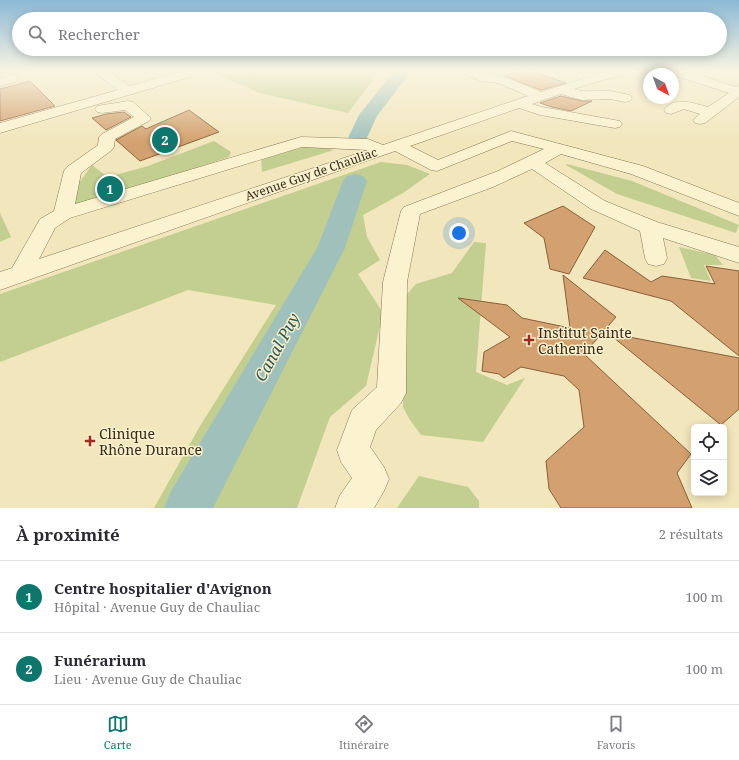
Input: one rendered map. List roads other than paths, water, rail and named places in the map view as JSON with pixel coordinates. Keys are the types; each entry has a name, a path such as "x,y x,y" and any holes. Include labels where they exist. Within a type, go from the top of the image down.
{"street":[{"path":"0,128 115,95"},
{"path":"541,95 615,124"},
{"name":"Avenue Guy de Chauliac","path":"0,281 519,104 549,98 557,95"},
{"path":"526,122 549,98 610,95 625,98"},
{"path":"671,110 683,105 705,116 734,95"},
{"path":"549,98 559,119 591,126"},
{"path":"63,214 73,171 106,147 107,137 144,118 128,105 97,110 89,102"},
{"path":"481,117 511,136 637,170 739,210"},
{"path":"20,274 47,224 63,214 301,142 368,144 437,166 511,136"},
{"path":"353,508 372,478 353,450 364,421 391,393 395,282 411,210 500,178 534,163 559,148"},
{"path":"534,163 598,205 650,227 739,255"},
{"path":"650,227 656,258"}],"waterway":[{"name":"Canal Puy","path":"358,138 368,115 384,95"},
{"name":"Canal Puy","path":"188,508 331,248 355,181"}],"place":[{"name":"Funérarium","path":"165,140"},
{"name":"Centre hospitalier d'Avignon","path":"110,189"},
{"name":"Institut Sainte Catherine","path":"529,340"},
{"name":"Clinique Rhône Durance","path":"90,441"}]}
